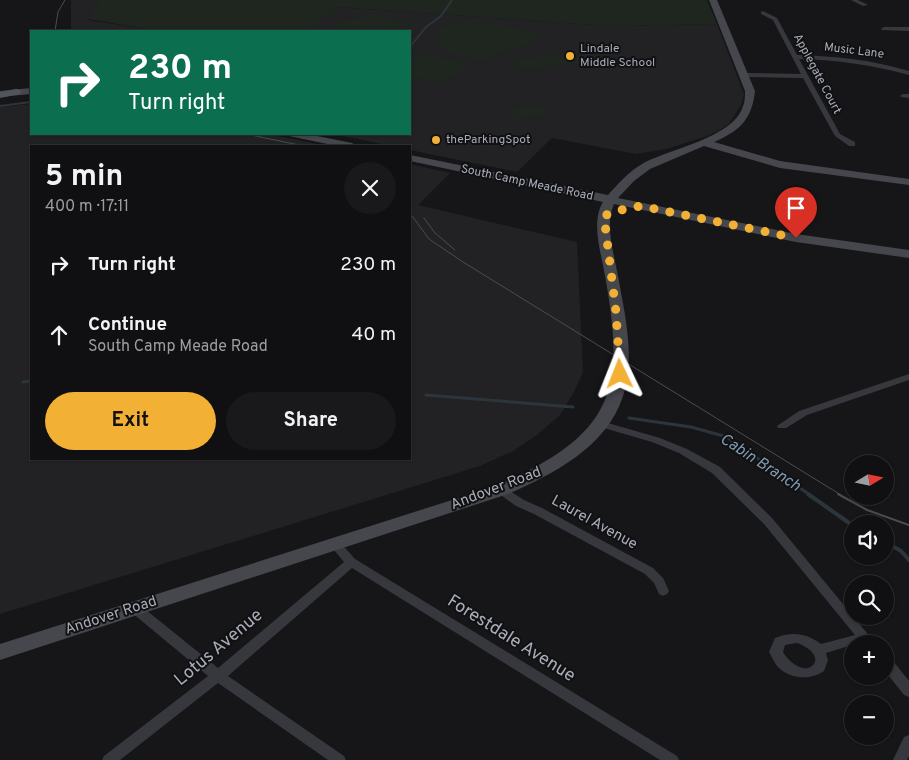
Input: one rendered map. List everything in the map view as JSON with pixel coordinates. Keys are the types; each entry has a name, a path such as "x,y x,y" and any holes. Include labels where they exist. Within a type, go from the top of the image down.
{"main road":[{"name":"Andover Road","path":"0,652 502,490 527,479 559,461 578,446 601,424 616,394 620,374 616,312 604,216 610,200 628,180 651,163 705,143 730,130 746,112 750,98 744,75 713,0"},
{"path":"0,94 30,91"},
{"path":"298,135 347,145"},
{"path":"705,143 751,158 796,168 909,182"},
{"name":"South Camp Meade Road","path":"411,158 805,239 909,254"},
{"path":"604,216 616,211 641,206"}],"street":[{"path":"854,0 865,5"},
{"name":"Applegate Court","path":"763,13 775,20 837,135 852,144"},
{"path":"884,29 909,29"},
{"name":"Music Lane","path":"796,57 858,61 909,73"},
{"path":"744,75 806,76"},
{"path":"782,426 803,413 909,377"},
{"path":"601,424 656,440 683,451 716,470 768,521 863,635"},
{"name":"Laurel Avenue","path":"502,490 520,503 649,572 659,580 662,591"},
{"name":"Forestdale Avenue","path":"335,544 351,562 672,760"},
{"name":"Lotus Avenue","path":"109,760 218,676 351,562"},
{"path":"136,609 218,676 339,760"},
{"path":"819,650 844,645"},
{"path":"894,672 909,691"},
{"path":"900,760 909,742"}],"shaded area":[{"path":"71,0 99,0 88,20 152,30 71,30"},
{"path":"99,0 707,0 717,24 608,26 338,7 308,30 152,30 88,19"},
{"name":"Lindale Middle School","path":"323,6 608,26 717,24 744,94 741,105 729,124 707,136 666,149 636,154 552,138 517,172 411,150 411,145 387,145 337,135 411,135 411,30 299,30"},
{"path":"360,17 390,18 402,24 407,20 413,21 401,30 327,30 348,19"},
{"path":"456,22 505,26 541,35 521,47 496,53 483,61 451,53 435,42 440,28"},
{"path":"418,53 470,65 442,84 411,75 411,58"},
{"path":"575,54 584,64 520,69 512,59"},
{"path":"30,104 30,135 274,135 322,145 30,145 30,460 411,460 411,164 450,173 418,205 577,242 583,372 574,392 560,415 537,435 513,451 480,466 0,614 0,107"},
{"path":"540,105 548,115 511,119 504,109"}],"waterway":[{"name":"Cabin Branch","path":"411,46 426,27 441,16 452,0"},
{"name":"Cabin Branch","path":"0,106 30,102"},
{"name":"Cabin Branch","path":"23,382 30,381"},
{"name":"Cabin Branch","path":"426,395 573,407"},
{"name":"Cabin Branch","path":"629,418 691,427 727,437 810,495"},
{"name":"Cabin Branch","path":"808,494 844,519"},
{"name":"Cabin Branch","path":"894,547 901,551 909,560"}],"tram line":[{"path":"55,30 58,12 65,0"},
{"path":"251,135 299,145"},
{"path":"411,214 429,239 463,262 841,495"},
{"path":"424,218 435,233 455,250"},
{"path":"838,494 867,510 909,525"}],"place":[{"name":"Lindale Middle School","path":"570,56"},
{"name":"theParkingSpot","path":"436,140"}],"route":[{"path":"620,374 616,312 604,216 627,208 641,206 796,238"}]}
